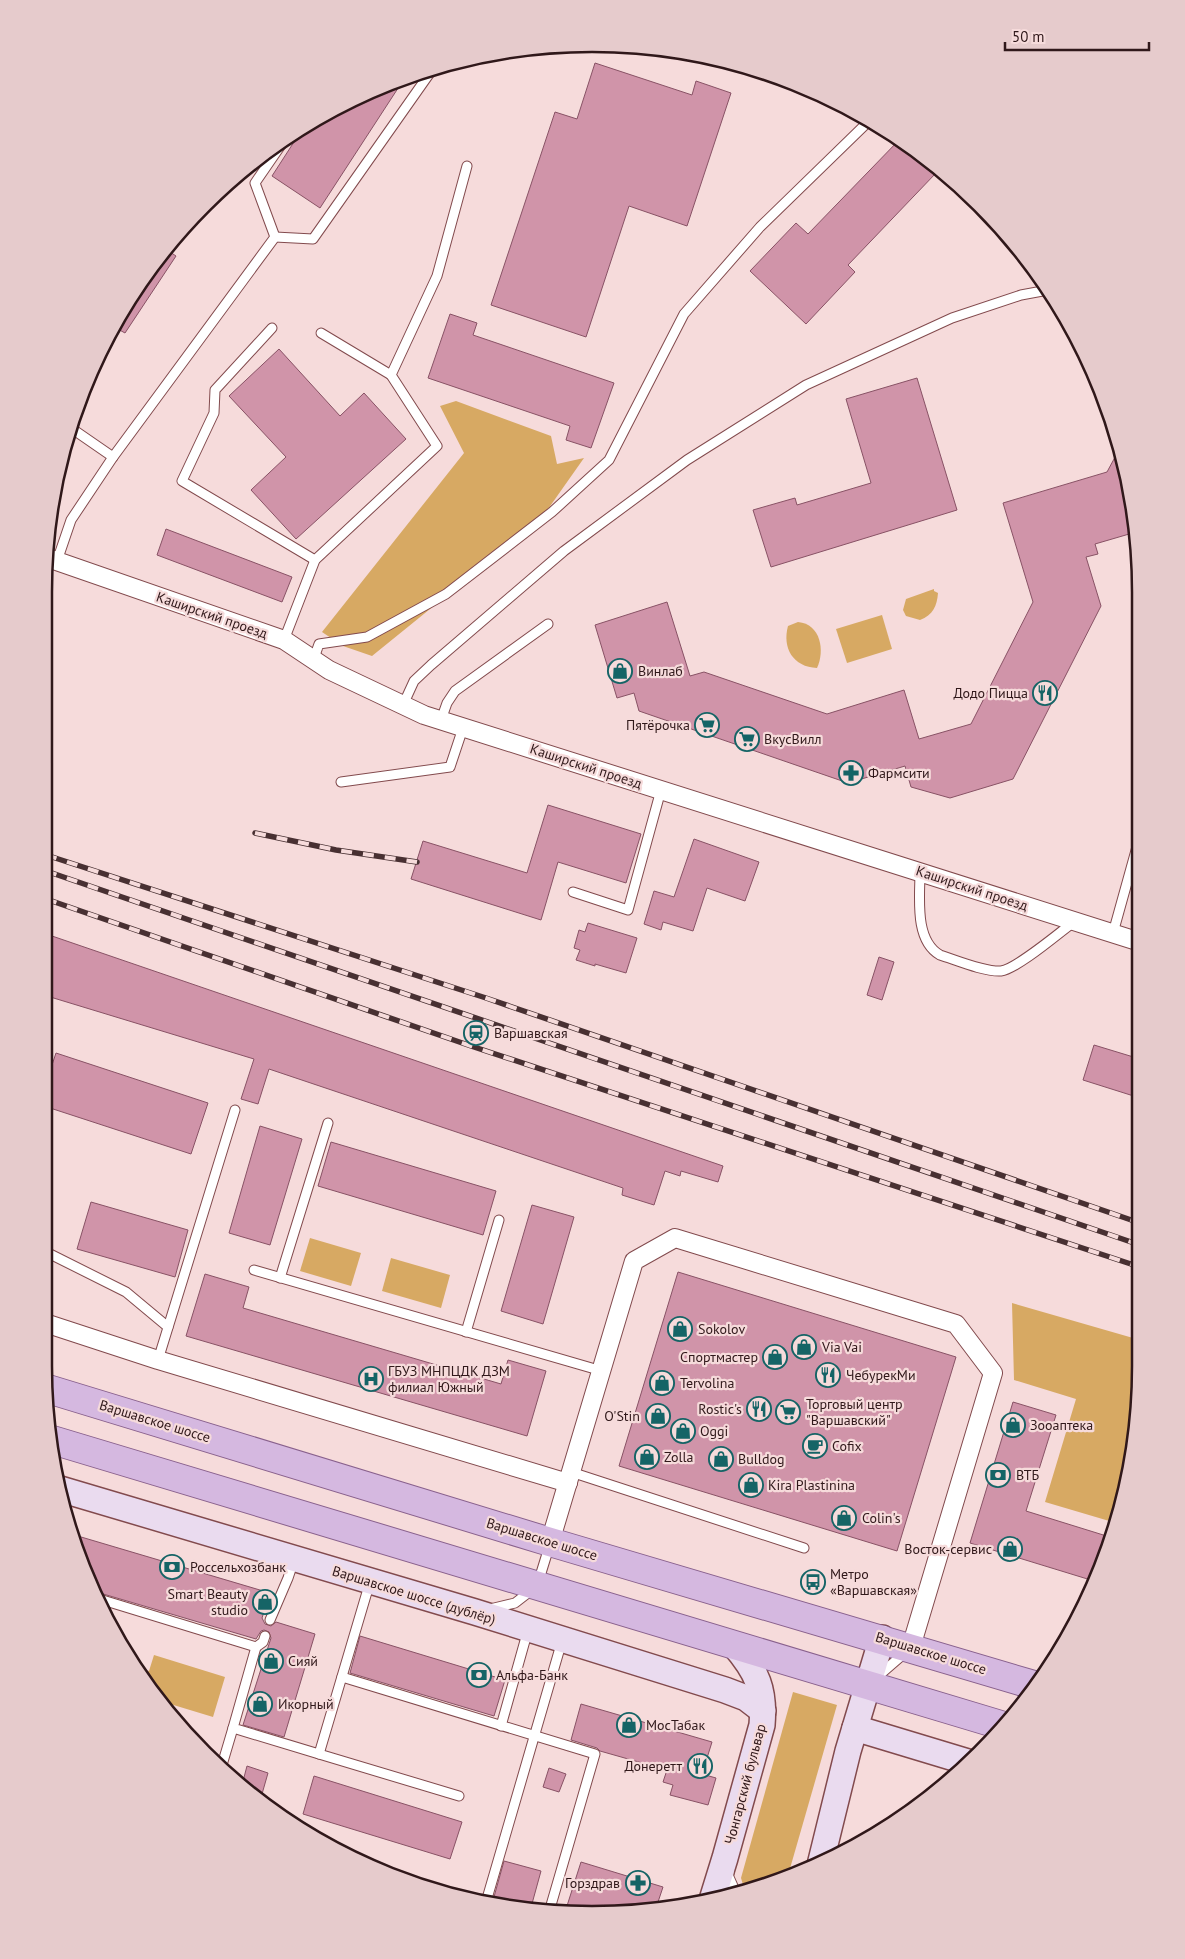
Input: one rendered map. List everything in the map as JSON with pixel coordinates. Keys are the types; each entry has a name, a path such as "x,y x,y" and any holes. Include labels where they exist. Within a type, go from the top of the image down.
{"main road":[{"name":"Варшавское шоссе","path":"53,1391 550,1542 882,1638 1029,1684"},
{"path":"58,1442 997,1724"}],"street":[{"name":"Каширский проезд","path":"54,560 284,640 313,661 403,705 463,728 1132,939"},
{"path":"550,1542 634,1261 675,1238 956,1324 993,1373 911,1647"},
{"path":"52,1325 158,1360 570,1477"},
{"name":"Варшавское шоссе (дублёр)","path":"68,1491 475,1612 725,1690 746,1698 764,1711"},
{"path":"823,1855 855,1728 882,1638"},
{"name":"Чонгарский бульвар","path":"714,1892 762,1725 764,1711 759,1683 750,1663 734,1645"},
{"path":"855,1728 961,1760"},
{"path":"725,1858 724,1877 729,1889"}],"lane":[{"path":"275,237 313,240 426,79"},
{"path":"313,661 319,644 366,637 446,594 552,512 608,460 684,314 760,227 864,126"},
{"path":"272,158 255,183 275,237"},
{"path":"391,374 437,276 467,166"},
{"path":"54,552 71,520 113,457 275,237"},
{"path":"403,705 414,681 431,665 564,551 687,460 806,385 952,318 1021,295 1041,291"},
{"path":"272,328 215,390 214,413 182,481 315,560"},
{"path":"284,640 315,560 437,446 391,374 321,333"},
{"path":"77,432 113,457"},
{"path":"441,720 447,703 455,691 548,624"},
{"path":"340,782 450,767 463,728"},
{"path":"573,892 628,910 661,790"},
{"path":"1113,933 1132,866"},
{"path":"920,872 921,915 926,941 940,955 989,970 1000,971 1015,965 1076,921"},
{"path":"158,1360 235,1110"},
{"path":"280,1278 328,1123"},
{"path":"466,1332 499,1220"},
{"path":"52,1255 126,1292 168,1327"},
{"path":"254,1270 602,1371"},
{"path":"570,1477 804,1548"},
{"path":"475,1612 515,1603 537,1586 550,1542"},
{"path":"270,1620 288,1578 294,1558"},
{"path":"319,1754 370,1581"},
{"path":"106,1601 256,1646"},
{"path":"501,1726 528,1630"},
{"path":"223,1760 256,1646 263,1642 265,1636"},
{"path":"488,1896 562,1640"},
{"path":"868,1686 911,1647"},
{"path":"342,1677 595,1754 552,1905"},
{"path":"233,1728 459,1796"}],"shaded area":[{"path":"456,401 551,436 557,464 584,458 541,519 372,656 343,646 322,632 464,453 440,406"},
{"path":"934,589 938,593 931,613 920,620 906,616 903,610 906,599"},
{"path":"882,615 892,649 847,663 836,629"},
{"path":"798,622 812,628 819,639 821,654 817,668 802,664 791,655 788,649 788,626"},
{"path":"310,1238 361,1253 351,1286 300,1271"},
{"path":"391,1258 450,1275 441,1308 382,1291"},
{"path":"1012,1303 1132,1338 1131,1402 1128,1437 1122,1472 1110,1521 1045,1502 1076,1399 1014,1380"},
{"path":"154,1655 225,1677 213,1717 172,1704 146,1670 149,1671"},
{"path":"793,1692 837,1705 790,1869 743,1885 741,1878"}],"building":[{"path":"595,63 692,95 696,81 731,93 687,226 629,206 586,337 491,305 555,112 577,119"},
{"path":"397,90 320,208 272,176 293,143 354,108"},
{"path":"894,145 934,175 848,265 855,272 806,324 750,271 796,223 808,234"},
{"path":"172,254 176,256 125,333 120,330 125,322 144,292"},
{"path":"450,314 477,323 473,335 614,383 591,448 566,440 570,426 428,378"},
{"path":"279,349 340,416 364,393 406,439 296,539 251,490 286,457 229,396"},
{"path":"917,378 957,510 771,567 753,510 795,498 797,505 871,483 846,399"},
{"path":"1115,457 1122,487 1129,534 1095,544 1098,554 1086,557 1101,606 1013,779 950,798 911,787 905,766 848,783 639,711 634,693 617,698 595,625 667,602 690,676 704,672 827,714 904,690 919,739 971,724 1033,602 1003,503 1107,472"},
{"path":"166,529 292,577 282,602 157,555"},
{"path":"548,805 641,834 626,883 558,862 541,920 411,879 423,841 527,873"},
{"path":"694,839 759,862 745,901 707,888 693,931 663,922 661,930 644,924 654,891 674,897"},
{"path":"588,923 637,938 626,973 576,960 580,950 574,948 579,930 585,932"},
{"path":"52,936 723,1166 718,1182 681,1171 680,1176 665,1171 654,1205 622,1195 623,1188 269,1069 258,1104 241,1099 254,1059 52,998"},
{"path":"879,957 894,962 882,1000 867,995"},
{"path":"1094,1045 1132,1057 1132,1095 1083,1080"},
{"path":"56,1053 208,1103 191,1154 52,1109 52,1065"},
{"path":"260,1126 302,1139 270,1245 229,1233"},
{"path":"331,1142 496,1191 483,1235 318,1186"},
{"path":"91,1202 188,1230 175,1277 77,1249"},
{"path":"532,1205 574,1217 543,1324 501,1311"},
{"name":"Торговый центр \"Варшавский\"","path":"678,1272 956,1357 897,1551 619,1466"},
{"path":"205,1274 249,1287 243,1308 501,1384 508,1360 546,1371 527,1436 186,1336"},
{"path":"1013,1402 1056,1415 1026,1511 1105,1536 1088,1579 970,1543"},
{"path":"80,1537 270,1593 262,1618 265,1624 271,1626 276,1622 315,1634 284,1737 243,1725 271,1638 269,1632 264,1630 261,1631 256,1639 103,1594"},
{"path":"360,1636 505,1680 494,1716 350,1673"},
{"path":"581,1704 712,1742 702,1774 716,1778 708,1805 670,1795 673,1785 663,1782 667,1770 600,1751 597,1748 571,1740"},
{"path":"247,1766 268,1773 262,1793 244,1778"},
{"path":"549,1768 566,1774 559,1792 543,1787"},
{"path":"314,1776 462,1822 450,1859 303,1814"},
{"path":"504,1861 541,1871 532,1903 494,1897"},
{"path":"581,1862 663,1887 658,1902 628,1905 567,1905"}],"railway":[{"path":"255,833 336,850 417,862"},
{"path":"52,857 486,998 1132,1220"},
{"path":"52,873 1132,1242"},
{"path":"52,901 471,1046 1132,1264"}],"place":[{"name":"Винлаб","path":"620,671"},
{"name":"Додо Пицца","path":"1045,693"},
{"name":"Пятёрочка","path":"707,725"},
{"name":"ВкусВилл","path":"747,739"},
{"name":"Фармсити","path":"851,773"},
{"name":"Варшавская","path":"476,1033"},
{"name":"Sokolov","path":"680,1329"},
{"name":"Via Vai","path":"804,1347"},
{"name":"Спортмастер","path":"775,1357"},
{"name":"ЧебурекМи","path":"828,1375"},
{"name":"ГБУЗ МНПЦДК ДЗМ филиал Южный","path":"371,1379"},
{"name":"Tervolina","path":"662,1383"},
{"name":"Rostic's","path":"759,1409"},
{"name":"Торговый центр \"Варшавский\"","path":"788,1412"},
{"name":"O'Stin","path":"658,1416"},
{"name":"Зооаптека","path":"1013,1425"},
{"name":"Oggi","path":"683,1431"},
{"name":"Cofix","path":"815,1446"},
{"name":"Zolla","path":"647,1457"},
{"name":"Bulldog","path":"721,1459"},
{"name":"ВТБ","path":"998,1475"},
{"name":"Kira Plastinina","path":"751,1485"},
{"name":"Colin's","path":"844,1518"},
{"name":"Восток-сервис","path":"1010,1549"},
{"name":"Россельхозбанк","path":"172,1567"},
{"name":"Метро «Варшавская»","path":"813,1582"},
{"name":"Smart Beauty studio","path":"265,1602"},
{"name":"Сияй","path":"271,1661"},
{"name":"Альфа-Банк","path":"479,1675"},
{"name":"Икорный","path":"260,1704"},
{"name":"МосТабак","path":"629,1725"},
{"name":"Донеретт","path":"700,1766"},
{"name":"Горздрав","path":"638,1883"}]}
